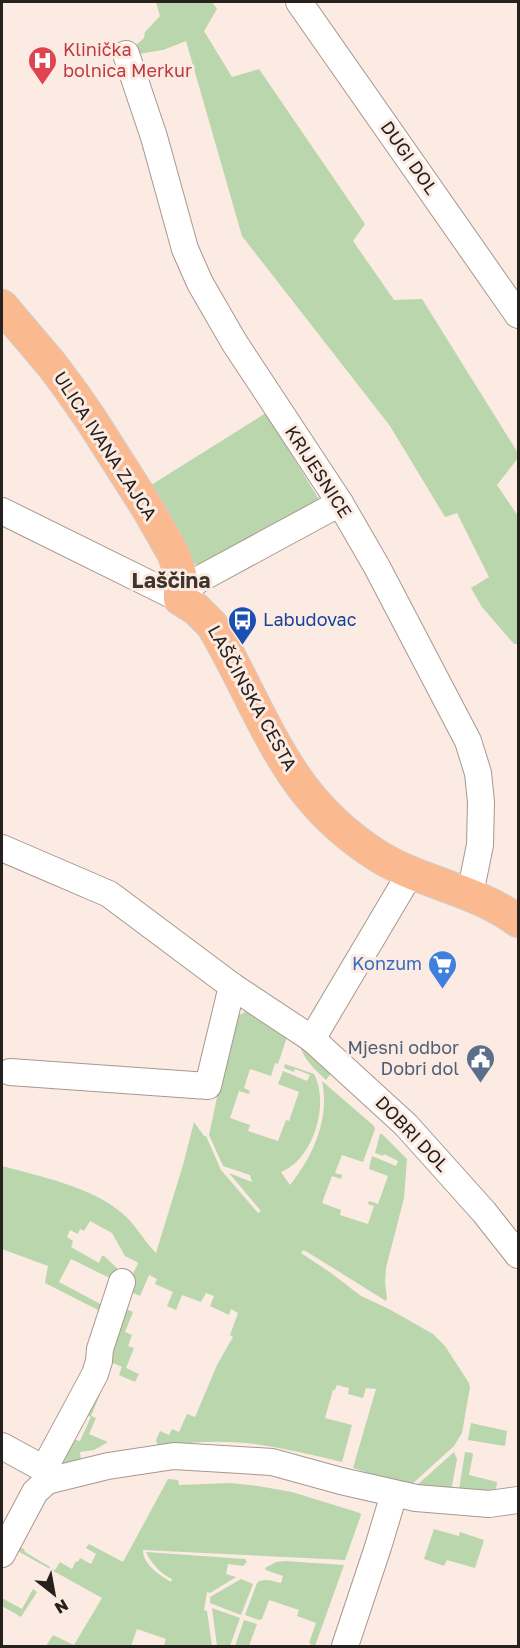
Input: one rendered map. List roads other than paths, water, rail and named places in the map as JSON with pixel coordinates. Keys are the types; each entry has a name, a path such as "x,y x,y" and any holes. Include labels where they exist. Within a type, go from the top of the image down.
{"main road":[{"name":"ULICA IVANA ZAJCA","path":"2,306 72,392 148,509 174,555 180,574 180,599"},
{"name":"LAŠČINSKA CESTA","path":"180,599 196,609 212,625 279,750 317,805 380,857 411,872 470,894 519,921"}],"street":[{"name":"DUGI DOL","path":"299,2 519,315"},
{"name":"KRIJESNICE","path":"126,54 154,137 185,249 200,283 234,342 340,503 377,567 468,741 478,773 481,802 480,845 470,894"},
{"path":"180,599 203,577 340,503"},
{"name":"LAŠČINSKA CESTA","path":"2,511 180,599"},
{"name":"DOBRI DOL","path":"2,848 109,894 232,986 312,1039 406,1125 477,1203 519,1255"},
{"path":"312,1039 411,872"},
{"path":"10,1072 208,1086 232,986"},
{"path":"2,1554 45,1475 95,1374 100,1349 122,1282"},
{"path":"2,1446 45,1475 174,1456 272,1462 416,1498 489,1504 519,1500"},
{"path":"345,1647 394,1494"}],"place":[{"name":"Klinička bolnica Merkur","path":"42,86"},
{"name":"Labudovac","path":"242,646"},
{"name":"Konzum","path":"443,990"},
{"name":"Mjesni odbor Dobri dol","path":"480,1084"}],"district":[{"name":"Laščina","path":"171,581"}]}
